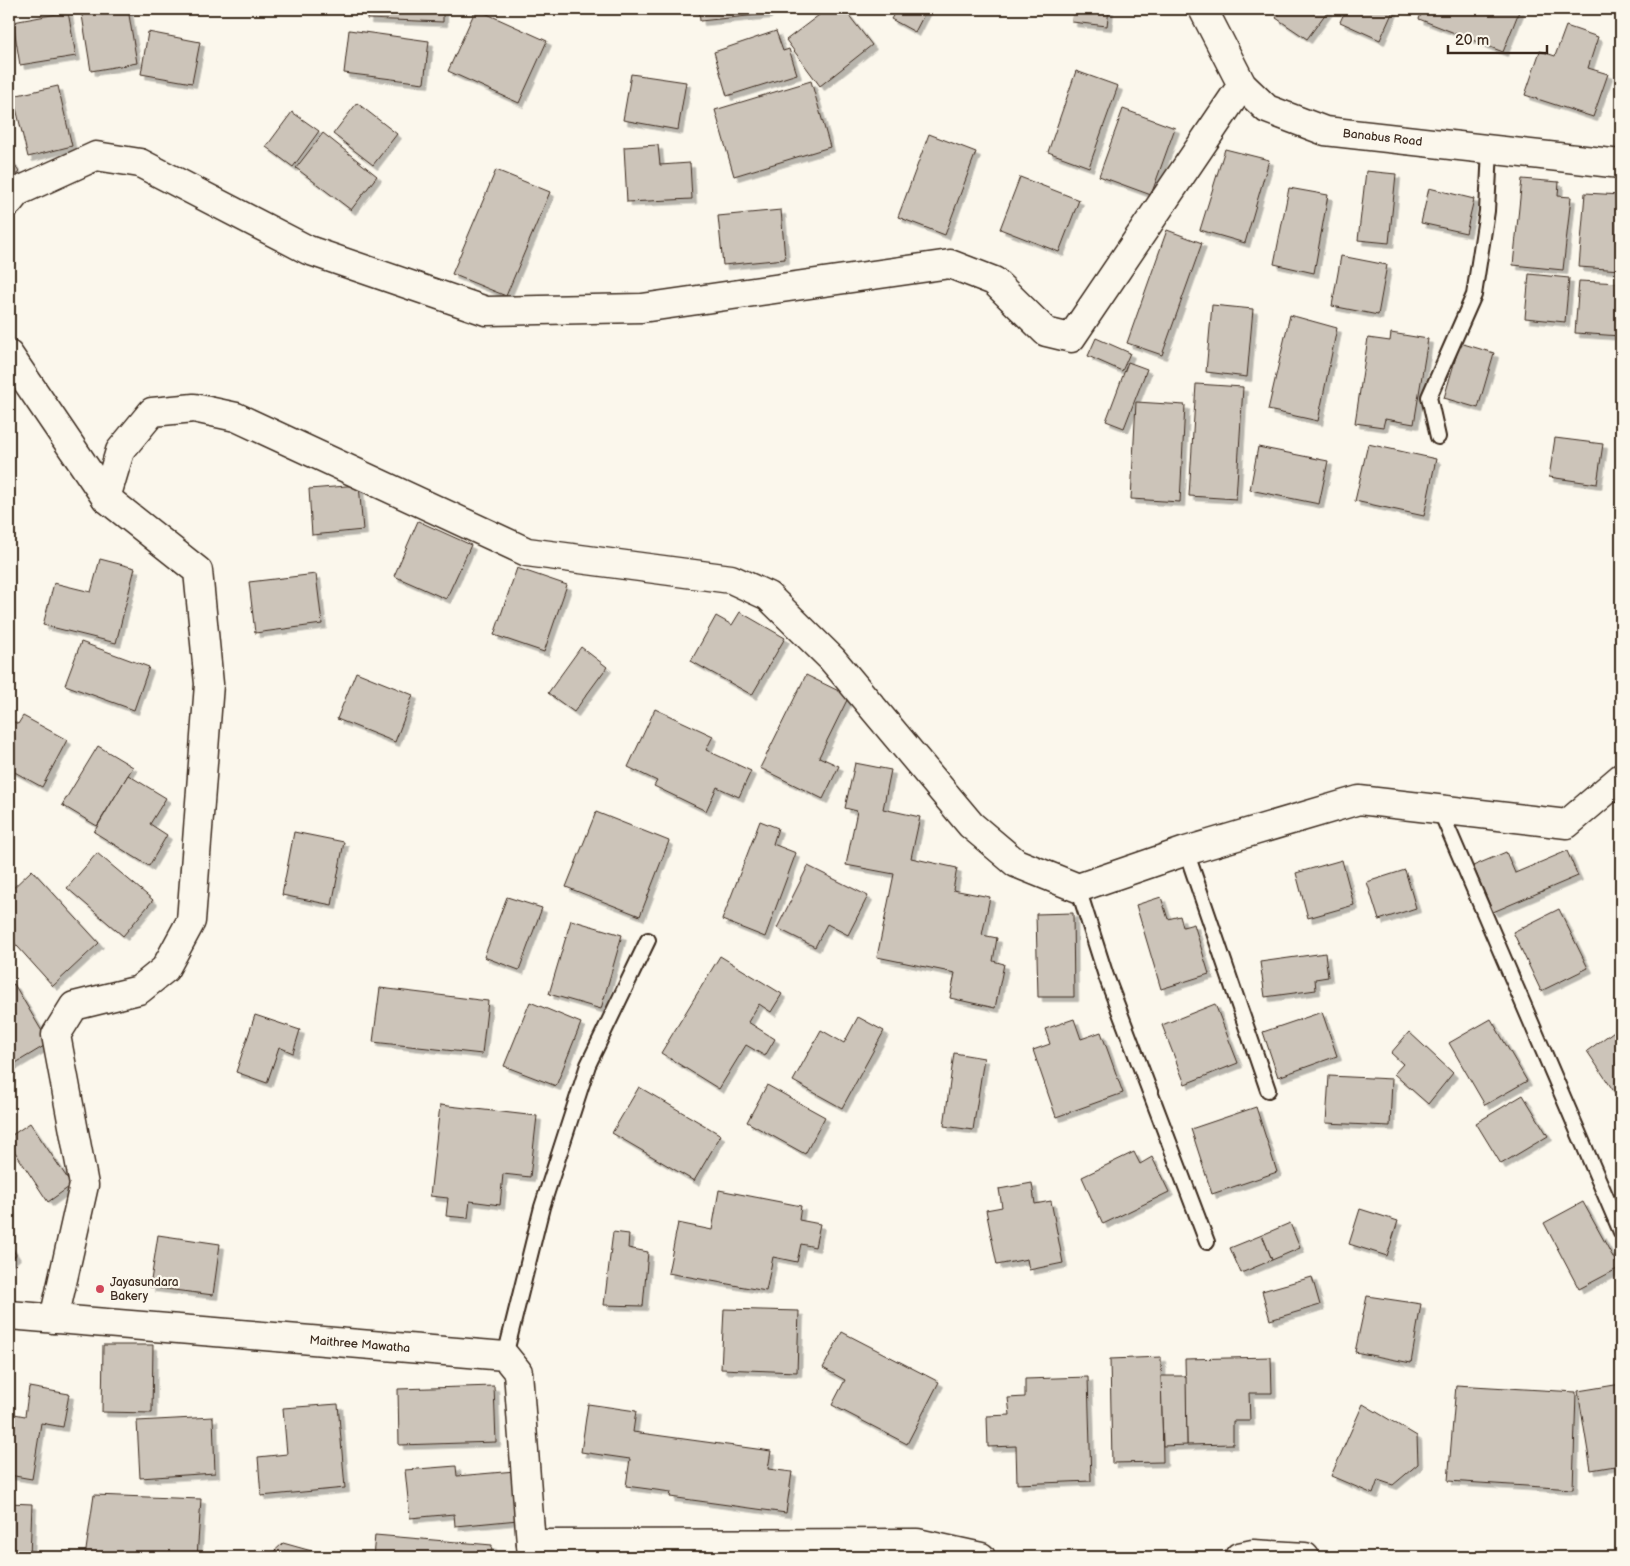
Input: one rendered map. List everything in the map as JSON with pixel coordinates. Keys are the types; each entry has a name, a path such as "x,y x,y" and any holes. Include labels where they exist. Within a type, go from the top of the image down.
{"street":[{"name":"Banabus Road","path":"1203,9 1242,85 1267,109 1325,131 1621,164"},
{"path":"9,202 16,192 96,156 140,163 308,250 486,311 642,308 950,264 994,280 1046,332 1071,338 1242,85"},
{"path":"9,355 106,498 198,571 209,684 192,921 165,969 139,990 74,1006 56,1034 84,1185 54,1319"},
{"path":"106,498 120,451 152,412 194,408 236,417 527,552 732,579 768,596 832,659 971,824 1016,863 1078,888 1186,851 1359,800 1567,824 1621,778"},
{"name":"Maithree Mawatha","path":"9,1315 505,1356"},
{"path":"505,1356 518,1372 531,1550 633,1543 917,1543 982,1557"},
{"path":"1239,1557 1253,1554 1305,1557"}],"lane":[{"path":"1438,437 1428,397 1474,295 1487,211 1490,148"},
{"path":"1440,810 1621,1232"},
{"path":"1186,851 1268,1090"},
{"path":"1078,888 1106,976 1207,1242"},
{"path":"505,1356 542,1207 588,1065 648,940"},
{"path":"633,1543 676,1557"}],"building":[{"path":"81,9 128,9 137,63 91,71"},
{"path":"368,9 443,9 443,22 367,19"},
{"path":"476,9 547,41 519,103 448,71"},
{"path":"699,9 767,9 767,14 700,21"},
{"path":"827,9 844,9 872,45 820,86 786,40"},
{"path":"897,9 927,9 915,32 891,19"},
{"path":"1073,9 1109,9 1107,26 1072,22"},
{"path":"1282,9 1329,9 1307,39 1276,18"},
{"path":"1346,9 1394,9 1380,40 1340,22"},
{"path":"1423,9 1520,9 1503,52 1419,19"},
{"path":"68,12 76,56 20,65 13,22"},
{"path":"1566,26 1598,37 1588,68 1608,74 1593,117 1525,95 1540,51 1555,56"},
{"path":"349,30 429,41 424,83 344,73"},
{"path":"776,31 783,51 789,49 797,74 727,96 714,52"},
{"path":"148,32 200,42 192,83 141,74"},
{"path":"1076,71 1118,86 1089,167 1048,152"},
{"path":"631,74 686,82 678,130 623,120"},
{"path":"811,81 830,147 734,176 715,110"},
{"path":"58,86 72,146 28,157 13,96"},
{"path":"357,103 397,134 373,165 333,134"},
{"path":"1123,109 1175,128 1151,195 1099,176"},
{"path":"292,112 319,131 293,167 266,147"},
{"path":"323,133 377,176 351,210 296,168"},
{"path":"929,134 976,152 945,235 898,217"},
{"path":"658,145 660,165 690,163 692,199 627,202 624,147"},
{"path":"1225,149 1269,160 1245,243 1200,230"},
{"path":"9,157 19,172 9,180"},
{"path":"496,170 550,192 506,296 452,274"},
{"path":"1366,171 1396,174 1389,243 1358,240"},
{"path":"1020,177 1079,200 1059,252 1000,229"},
{"path":"1522,179 1559,182 1558,196 1571,197 1563,270 1513,265"},
{"path":"1289,188 1328,195 1314,273 1274,264"},
{"path":"1429,188 1474,199 1466,233 1421,223"},
{"path":"1585,193 1621,195 1621,270 1579,267"},
{"path":"781,210 785,259 723,265 718,216"},
{"path":"1167,230 1202,243 1162,355 1127,343"},
{"path":"1341,256 1387,265 1378,315 1332,306"},
{"path":"1529,274 1569,278 1565,322 1525,318"},
{"path":"1579,281 1621,283 1621,336 1575,333"},
{"path":"1212,305 1253,309 1247,377 1206,372"},
{"path":"1290,315 1337,328 1318,421 1268,410"},
{"path":"1391,333 1428,339 1414,424 1385,419 1383,427 1355,423 1368,338 1390,341"},
{"path":"1096,338 1130,353 1122,371 1088,356"},
{"path":"1460,343 1494,353 1478,408 1444,398"},
{"path":"1128,362 1147,369 1124,428 1106,421"},
{"path":"1196,384 1243,387 1236,499 1189,496"},
{"path":"1136,402 1185,405 1180,502 1131,499"},
{"path":"1555,438 1603,444 1597,484 1549,477"},
{"path":"1368,444 1436,459 1424,516 1355,501"},
{"path":"1258,447 1328,461 1319,504 1250,490"},
{"path":"359,485 363,530 312,535 309,489"},
{"path":"418,521 471,545 446,599 394,576"},
{"path":"100,559 135,568 116,643 43,625 54,583 91,592"},
{"path":"517,568 567,585 544,652 494,635"},
{"path":"316,574 322,624 255,633 249,582"},
{"path":"740,612 785,638 752,695 691,661 716,616 732,625"},
{"path":"81,642 149,667 134,710 65,685"},
{"path":"581,647 607,667 574,712 548,693"},
{"path":"356,672 413,695 395,742 337,719"},
{"path":"806,675 849,696 819,757 839,766 823,799 760,768"},
{"path":"655,709 713,736 706,750 751,771 739,797 717,787 706,811 654,786 657,781 628,767"},
{"path":"23,716 67,740 42,787 9,769 9,719 18,724"},
{"path":"98,746 133,767 97,826 62,805"},
{"path":"855,763 891,770 883,809 920,817 911,858 957,868 953,890 990,897 982,935 997,938 993,961 1004,964 995,1008 950,998 955,973 877,957 894,874 846,865 857,811 845,808"},
{"path":"128,775 166,798 150,824 167,835 149,866 94,832"},
{"path":"596,812 669,841 640,916 566,887"},
{"path":"760,821 778,828 773,844 796,853 765,937 722,920"},
{"path":"294,832 344,842 332,905 282,895"},
{"path":"1567,851 1578,876 1493,912 1473,866 1506,852 1515,873"},
{"path":"97,853 153,900 123,936 67,888"},
{"path":"1342,860 1354,905 1308,918 1296,873"},
{"path":"808,866 868,896 848,935 827,924 815,947 777,928"},
{"path":"32,870 99,943 53,986 9,937 9,892"},
{"path":"1405,870 1416,908 1379,920 1367,882"},
{"path":"507,897 542,908 519,970 484,957"},
{"path":"1161,897 1168,919 1180,916 1183,927 1194,924 1209,974 1161,989 1136,905"},
{"path":"1559,909 1588,968 1541,991 1513,932"},
{"path":"1073,913 1074,997 1038,997 1036,914"},
{"path":"571,920 622,935 601,1009 549,994"},
{"path":"1325,953 1328,977 1315,979 1316,990 1265,997 1260,962"},
{"path":"720,956 782,994 771,1012 759,1004 748,1022 775,1039 765,1056 746,1045 719,1089 661,1053"},
{"path":"14,984 49,1043 9,1067 9,987"},
{"path":"380,988 488,1001 482,1054 373,1042"},
{"path":"530,1002 581,1023 556,1086 504,1066"},
{"path":"1215,1004 1238,1063 1185,1084 1162,1025"},
{"path":"1322,1012 1337,1056 1278,1077 1263,1032"},
{"path":"255,1015 300,1030 293,1053 279,1047 267,1083 236,1072"},
{"path":"858,1017 884,1031 842,1108 793,1081 821,1030 844,1043"},
{"path":"1074,1019 1081,1039 1101,1032 1123,1093 1056,1117 1033,1050 1050,1044 1045,1029"},
{"path":"1491,1019 1527,1081 1485,1105 1449,1043"},
{"path":"1621,1026 1621,1093 1617,1096 1587,1051"},
{"path":"1409,1032 1453,1073 1428,1104 1394,1074 1403,1064 1391,1053"},
{"path":"954,1053 984,1058 973,1130 944,1126"},
{"path":"1329,1076 1392,1079 1390,1126 1326,1123"},
{"path":"767,1085 825,1117 805,1154 747,1122"},
{"path":"639,1087 721,1135 694,1181 612,1133"},
{"path":"1523,1095 1548,1136 1501,1164 1476,1123"},
{"path":"440,1105 537,1116 530,1177 503,1174 500,1205 470,1201 468,1218 446,1216 448,1198 430,1196"},
{"path":"1256,1107 1277,1172 1212,1194 1191,1129"},
{"path":"30,1123 72,1185 48,1202 9,1143 9,1137"},
{"path":"1134,1152 1140,1164 1152,1157 1169,1192 1103,1224 1082,1177"},
{"path":"1032,1183 1035,1204 1051,1201 1063,1263 1029,1270 1027,1259 997,1265 986,1210 1002,1207 999,1189"},
{"path":"719,1190 801,1206 799,1220 820,1224 815,1247 801,1244 797,1262 773,1257 766,1291 668,1273 678,1223 712,1230"},
{"path":"1583,1202 1619,1268 1579,1289 1544,1223"},
{"path":"1360,1209 1398,1221 1387,1256 1349,1244"},
{"path":"1290,1223 1300,1248 1272,1260 1262,1235"},
{"path":"613,1232 629,1234 628,1248 648,1252 643,1306 604,1305"},
{"path":"158,1235 220,1244 213,1295 150,1287"},
{"path":"1262,1235 1272,1260 1241,1273 1230,1248"},
{"path":"9,1244 16,1255 9,1261"},
{"path":"1312,1277 1320,1305 1270,1320 1262,1291"},
{"path":"1367,1296 1421,1304 1411,1363 1355,1352"},
{"path":"724,1309 799,1311 797,1372 721,1369"},
{"path":"842,1332 939,1382 907,1444 832,1405 845,1380 823,1368"},
{"path":"103,1345 153,1345 152,1413 102,1412"},
{"path":"1161,1357 1163,1462 1112,1463 1110,1359"},
{"path":"1271,1357 1272,1393 1249,1393 1250,1421 1233,1421 1233,1444 1187,1445 1185,1359"},
{"path":"1161,1376 1186,1376 1187,1445 1163,1446"},
{"path":"1088,1377 1091,1481 1017,1484 1016,1446 988,1447 987,1416 1010,1415 1008,1398 1025,1397 1025,1379"},
{"path":"1621,1384 1621,1465 1591,1470 1578,1391"},
{"path":"1456,1385 1576,1392 1573,1489 1448,1481"},
{"path":"494,1386 496,1442 399,1445 398,1389"},
{"path":"29,1387 69,1394 63,1427 41,1423 32,1479 9,1475 9,1413 25,1416"},
{"path":"338,1404 345,1488 261,1496 258,1457 287,1454 283,1408"},
{"path":"588,1404 636,1411 633,1432 771,1451 768,1469 792,1472 786,1513 670,1497 671,1492 626,1486 630,1459 581,1452"},
{"path":"1363,1404 1417,1436 1418,1464 1393,1485 1378,1480 1373,1494 1331,1476"},
{"path":"213,1417 215,1473 140,1478 137,1421"},
{"path":"456,1466 457,1476 515,1471 518,1520 455,1526 454,1514 410,1518 405,1470"},
{"path":"94,1495 201,1499 197,1557 85,1557"},
{"path":"9,1503 32,1504 30,1557 9,1557"},
{"path":"375,1535 492,1545 491,1557 373,1557"},
{"path":"283,1543 333,1557 268,1557"}],"place":[{"name":"Jayasundara Bakery","path":"100,1289"}]}
